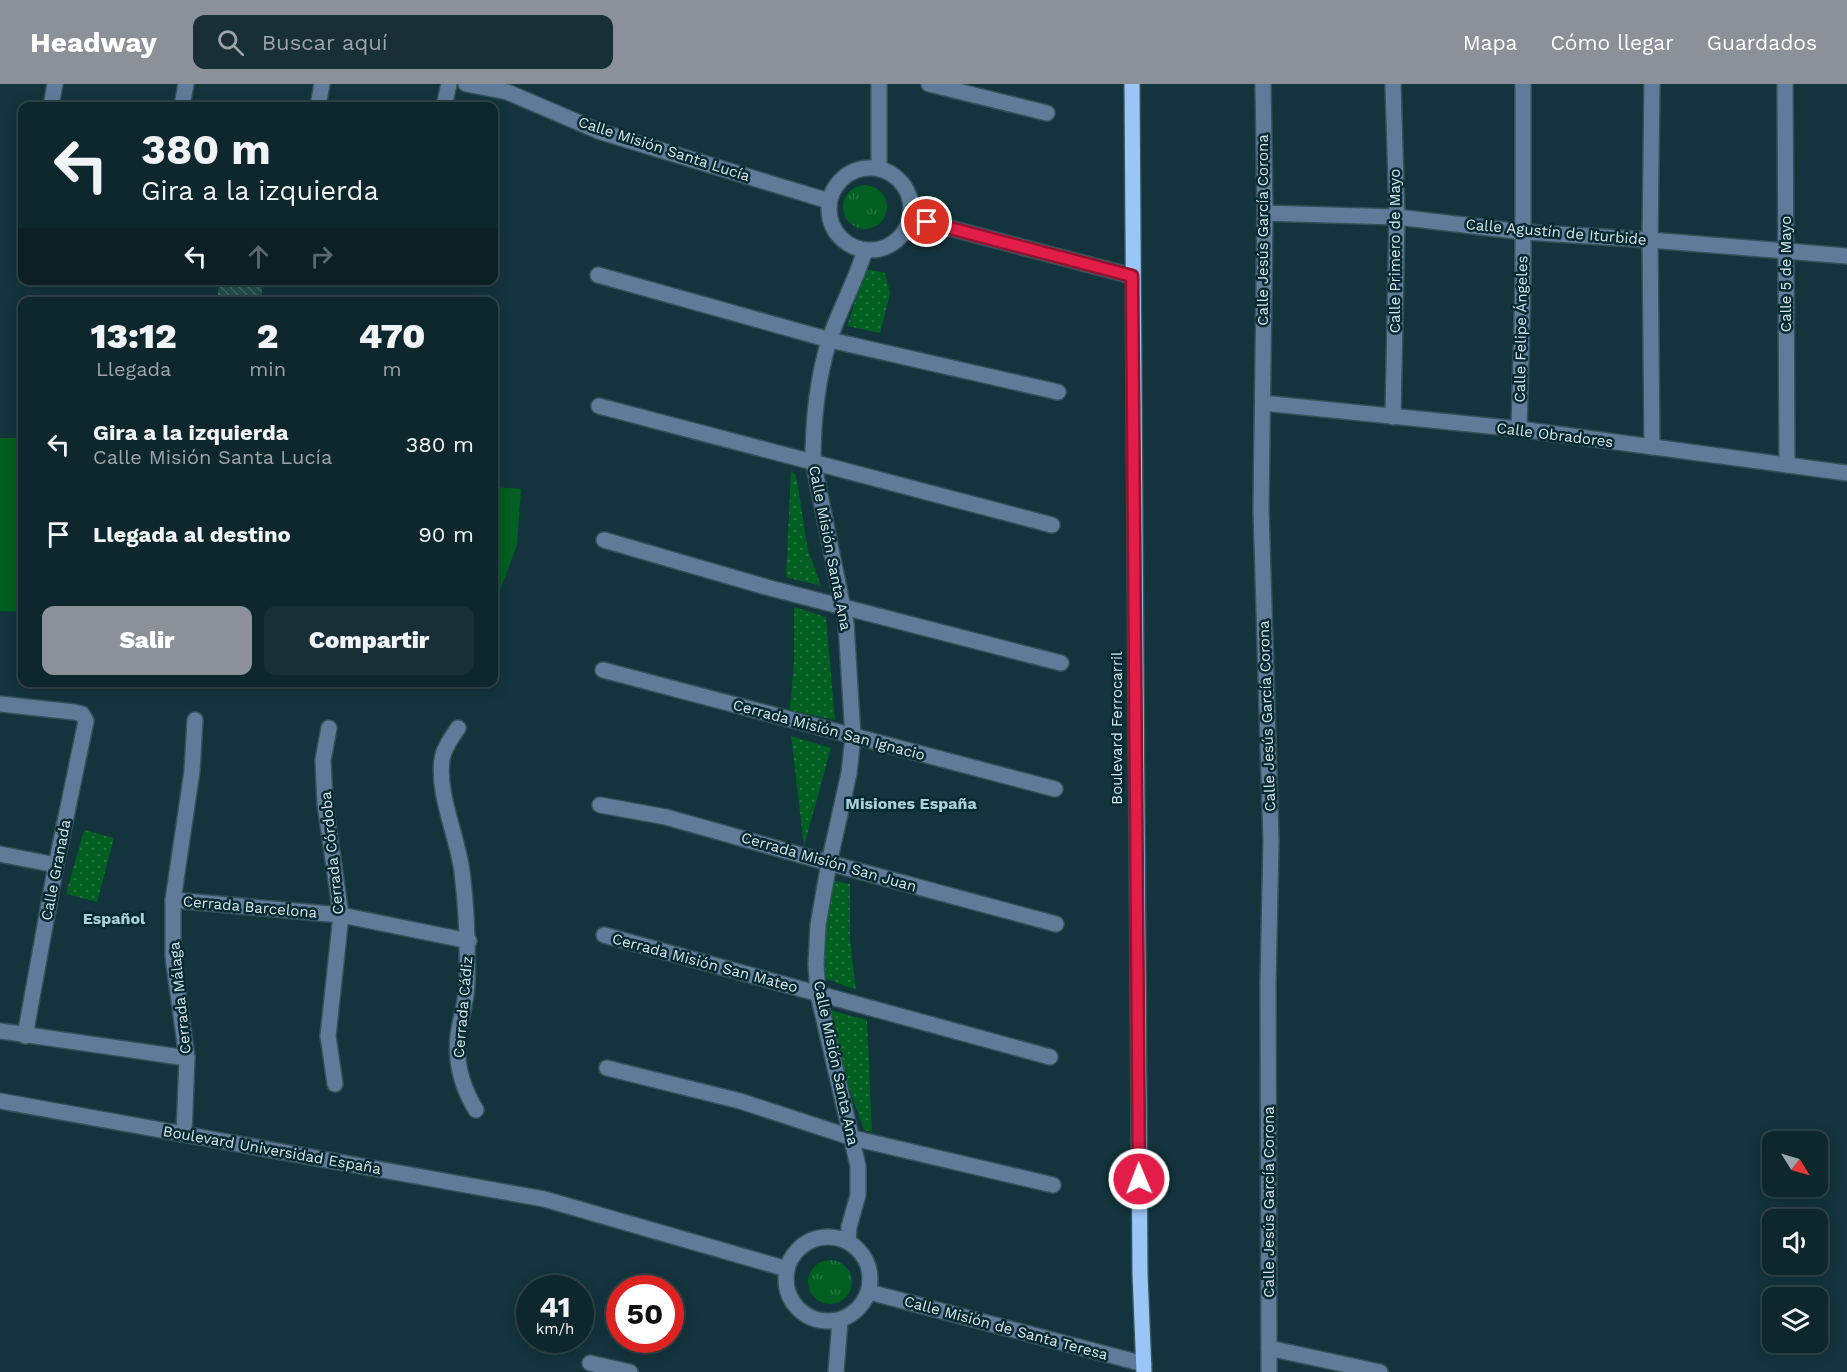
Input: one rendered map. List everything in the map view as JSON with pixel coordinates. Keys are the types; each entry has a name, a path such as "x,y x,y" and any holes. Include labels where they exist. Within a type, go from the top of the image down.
{"main road":[{"name":"Boulevard Ferrocarril","path":"1132,84 1140,1250 1144,1368"}],"street":[{"path":"52,102 55,84"},
{"path":"183,102 186,84"},
{"path":"319,102 322,84"},
{"path":"445,102 449,84"},
{"name":"Calle Misión Santa Lucía","path":"466,84 507,92 601,132 829,201"},
{"path":"879,84 879,169"},
{"path":"929,84 1047,113"},
{"name":"Calle Jesús García Corona","path":"1263,84 1265,213 1261,509 1271,841 1268,982 1269,1372"},
{"name":"Calle Primero de Mayo","path":"1393,84 1397,218 1393,417"},
{"name":"Calle Felipe Ángeles","path":"1519,429 1523,84"},
{"path":"1652,84 1650,240 1652,447"},
{"name":"Calle 5 de Mayo","path":"1785,84 1787,465"},
{"path":"873,167 879,169 889,171 900,180 908,192 912,206 910,220 904,232 894,243 881,249 865,250 853,246 839,236 832,224 829,201 845,176 858,169 873,167"},
{"name":"Calle Agustín de Iturbide","path":"1265,213 1397,218 1523,232 1847,256"},
{"path":"910,220 927,222 1132,276"},
{"name":"Calle Misión Santa Ana","path":"848,1242 849,1227 858,1195 858,1166 818,994 816,964 818,925 849,773 853,737 846,623 813,461 813,436 817,395 830,340 860,268 865,250"},
{"path":"598,275 830,340 1058,392"},
{"name":"Calle Obradores","path":"1263,404 1519,429 1847,473"},
{"path":"599,406 1052,525"},
{"path":"604,540 755,584 1061,663"},
{"name":"Cerrada Misión San Ignacio","path":"603,670 1056,789"},
{"name":"Calle Granada","path":"0,704 74,712 85,717 86,729 56,865 26,1036"},
{"name":"Cerrada Málaga","path":"184,1134 187,1058 173,957 173,900 192,771 195,720"},
{"name":"Cerrada Córdoba","path":"329,728 323,760 325,804 341,915 328,1036 335,1084"},
{"name":"Cerrada Cádiz","path":"458,728 442,759 442,781 462,869 469,941 466,994 458,1036 457,1056 459,1071 476,1110"},
{"name":"Cerrada Misión San Juan","path":"600,805 666,817 1056,924"},
{"path":"0,854 56,865"},
{"name":"Cerrada Barcelona","path":"173,900 341,915 469,941"},
{"name":"Cerrada Misión San Mateo","path":"604,934 1050,1057"},
{"path":"0,1031 187,1058"},
{"path":"607,1068 740,1101 853,1138 1053,1185"},
{"name":"Boulevard Universidad España","path":"0,1101 544,1199 787,1269"},
{"path":"833,1237 848,1242 860,1251 868,1263 871,1278 869,1292 856,1310 840,1320 832,1322 817,1320 804,1314 795,1307 788,1294 787,1269 794,1254 804,1244 818,1238 833,1237"},
{"name":"Calle Misión de Santa Teresa","path":"869,1292 1144,1368"},
{"path":"836,1372 840,1320"},
{"path":"1269,1348 1378,1372"},
{"path":"590,1363 630,1372"}],"green space":[{"path":"865,185 880,192 887,207 880,222 865,229 850,222 843,207 850,192"},
{"path":"866,269 885,273 890,293 880,333 847,326"},
{"path":"0,438 18,438 18,612 0,611"},
{"path":"791,471 796,475 808,550 821,586 786,577"},
{"path":"498,487 521,489 517,545 499,593"},
{"path":"794,607 826,617 835,720 790,710 794,661"},
{"path":"791,736 831,748 804,846"},
{"path":"84,830 114,838 97,902 66,894"},
{"path":"835,881 850,884 850,939 856,990 824,978 824,933"},
{"path":"830,1010 867,1020 872,1132 864,1130 842,1068"},
{"path":"830,1260 846,1266 852,1282 846,1298 830,1304 814,1298 808,1282 814,1266"}],"building":[{"path":"219,285 263,285 261,297 217,297"}],"district":[{"name":"Misiones España","path":"911,803"},
{"name":"Español","path":"114,918"}],"route":[{"path":"927,222 1132,276 1139,1179"}]}
